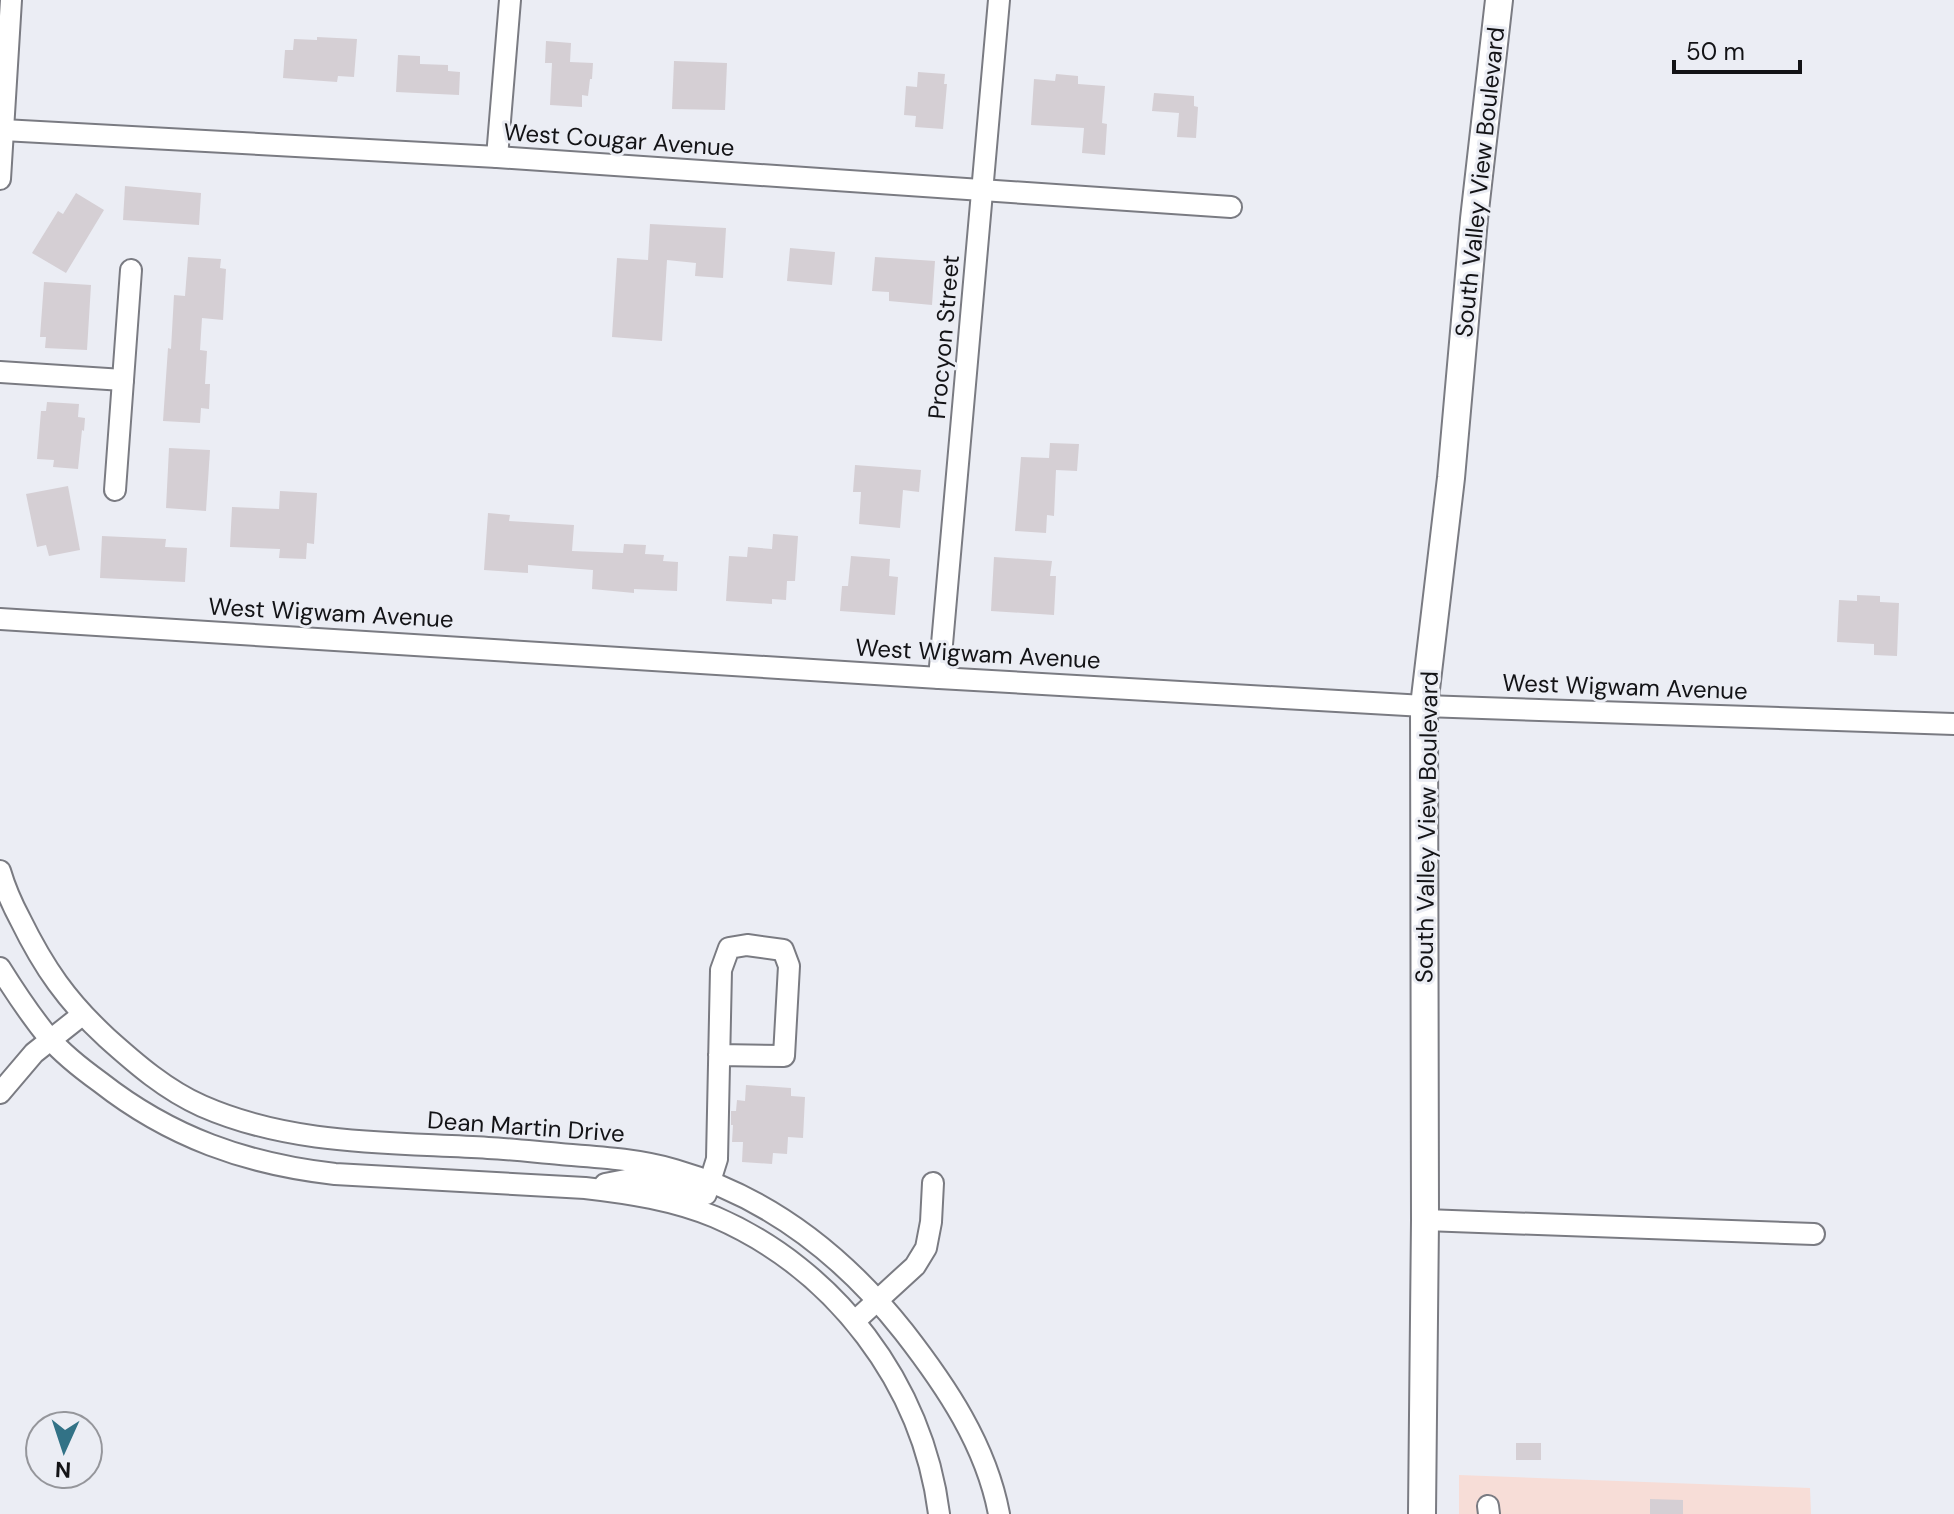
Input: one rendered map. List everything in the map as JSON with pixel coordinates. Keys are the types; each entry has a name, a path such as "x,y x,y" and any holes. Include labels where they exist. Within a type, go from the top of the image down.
{"main road":[{"name":"South Valley View Boulevard","path":"1422,1514 1424,706 1451,478 1474,219 1499,0"}],"street":[{"path":"0,179 11,0"},
{"path":"497,157 510,0"},
{"name":"Procyon Street","path":"939,678 999,0"},
{"name":"West Cougar Avenue","path":"3,130 497,157 1231,207"},
{"path":"115,490 131,270"},
{"path":"0,372 123,380"},
{"name":"West Wigwam Avenue","path":"0,619 1424,706 1954,724"},
{"name":"Dean Martin Drive","path":"0,871 11,902 37,953 82,1015 132,1060 170,1089 199,1105 268,1129 313,1137 490,1148 641,1162 711,1182 749,1198 784,1219 818,1243 876,1299 948,1391 982,1458 999,1514"},
{"path":"585,1188 631,1179 706,1194 717,1159 719,1055 721,970 729,948 747,945 783,950 789,966 784,1056 719,1055"},
{"path":"0,968 51,1039 83,1070 142,1112 181,1133 242,1157 299,1170 335,1174 585,1188 648,1197 715,1217 783,1255 832,1297 879,1353 918,1431 936,1492 939,1514"},
{"path":"0,1093 34,1053 82,1015"},
{"path":"533,1185 536,1152"},
{"path":"855,1321 915,1266 926,1248 933,1183"},
{"path":"1425,1220 1814,1234"}],"shaded area":[{"path":"1459,1475 1810,1488 1811,1514 1459,1514"}],"building":[{"path":"317,37 357,39 354,77 338,76 337,82 283,78 285,50 293,50 294,39 317,40"},
{"path":"546,41 571,43 570,62 593,63 588,96 582,95 582,107 550,105 552,63 545,63"},
{"path":"398,55 420,56 420,64 448,65 448,71 460,72 459,95 396,92"},
{"path":"674,61 727,63 725,110 672,109"},
{"path":"918,72 945,74 943,129 915,127 916,116 904,115 906,86 917,87"},
{"path":"1056,74 1078,76 1078,84 1105,86 1102,123 1107,124 1105,155 1082,153 1084,128 1031,125 1034,79 1055,81"},
{"path":"1154,93 1194,96 1194,106 1198,107 1196,138 1177,137 1179,113 1152,111"},
{"path":"125,186 201,193 199,225 123,220"},
{"path":"76,193 104,210 66,273 32,253 58,211 63,214"},
{"path":"650,224 726,228 723,278 695,276 696,263 667,260 662,341 612,337 617,258 648,260"},
{"path":"790,248 835,252 832,285 787,281"},
{"path":"188,257 221,259 220,268 226,269 223,320 202,318 200,350 207,351 205,384 210,384 209,409 201,408 200,423 163,421 174,295 185,296"},
{"path":"875,257 935,261 932,305 889,301 889,292 872,291"},
{"path":"44,282 91,285 87,350 45,348 46,337 40,337"},
{"path":"47,402 79,404 78,417 85,418 78,469 53,467 54,460 37,459 41,411 46,411"},
{"path":"1050,443 1079,444 1077,471 1056,470 1054,516 1047,515 1046,533 1015,531 1021,457 1049,458"},
{"path":"169,448 210,450 206,511 166,508"},
{"path":"855,465 921,470 919,492 903,490 900,528 859,524 861,492 853,492"},
{"path":"68,486 80,550 49,556 46,545 37,547 26,494"},
{"path":"280,491 317,493 314,544 307,543 306,559 279,558 280,549 230,547 232,507 279,509"},
{"path":"488,513 510,515 509,521 574,525 572,551 623,553 624,544 646,545 645,554 664,555 663,561 678,562 677,591 634,589 634,593 592,589 593,570 528,565 528,573 484,570"},
{"path":"773,534 798,536 795,581 787,581 786,600 772,599 772,604 726,601 729,556 747,557 748,547 772,549"},
{"path":"102,536 166,539 165,547 187,548 185,582 100,578"},
{"path":"851,556 890,559 889,576 898,577 895,615 840,611 842,586 848,586"},
{"path":"994,557 1052,561 1050,576 1056,576 1054,615 991,611"},
{"path":"1857,595 1880,596 1880,602 1899,603 1897,656 1874,655 1874,644 1837,642 1839,600 1857,601"},
{"path":"746,1085 791,1088 791,1096 805,1097 803,1138 788,1137 787,1154 773,1153 772,1164 742,1162 743,1142 732,1142 731,1111 736,1111 737,1100 745,1101"},
{"path":"1516,1443 1541,1443 1541,1460 1516,1460"},
{"path":"1650,1499 1683,1500 1683,1514 1650,1514"}]}
